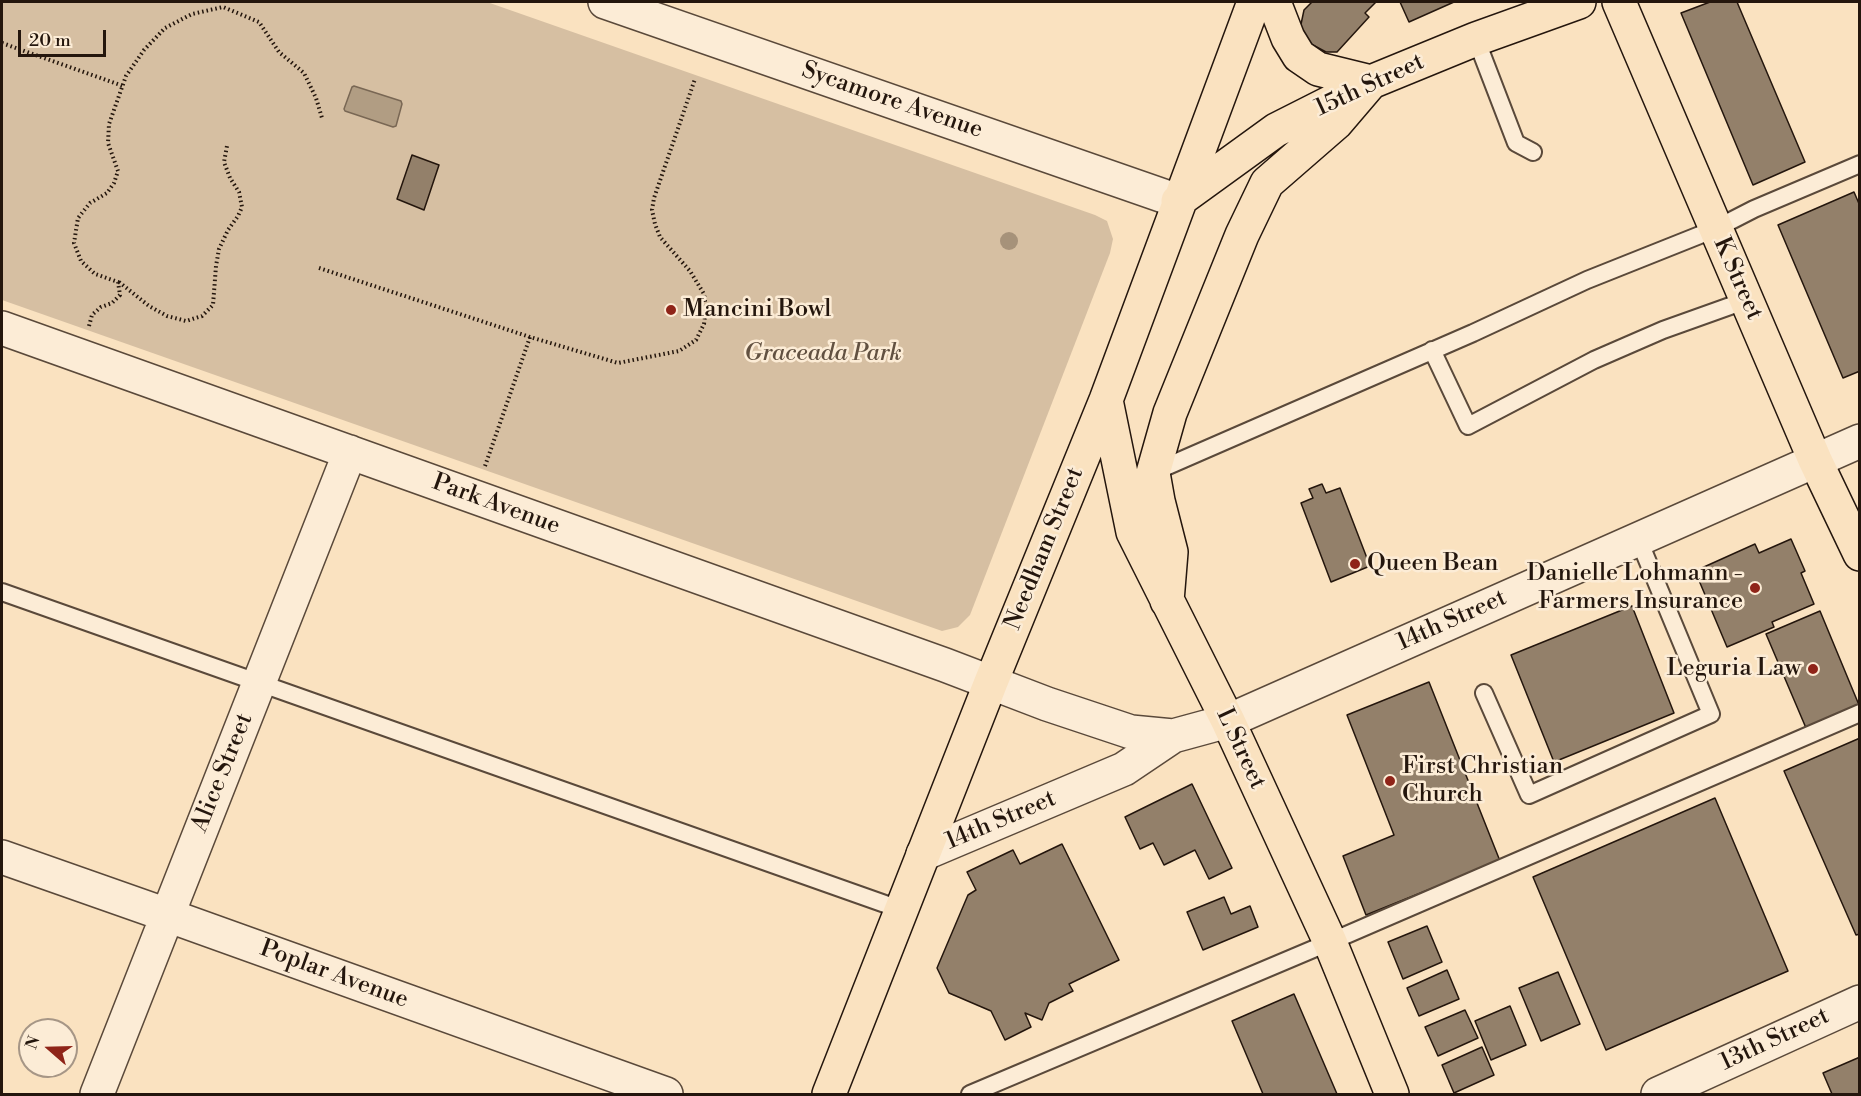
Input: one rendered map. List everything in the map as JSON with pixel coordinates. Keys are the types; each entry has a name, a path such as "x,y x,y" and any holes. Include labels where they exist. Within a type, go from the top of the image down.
{"main road":[{"name":"Needham Street","path":"829,1095 991,682 1106,400 1178,201 1254,2"},
{"path":"1167,601 1172,552 1158,501 1154,472 1170,412 1242,235 1267,183 1336,123 1371,82 1318,69 1299,56 1288,38 1274,2"},
{"name":"15th Street","path":"1178,201 1276,130 1371,82 1476,39 1579,2"},
{"name":"K Street","path":"1619,2 1815,460 1860,554"},
{"name":"L Street","path":"1106,400 1132,531 1228,721 1330,942 1392,1095"}],"street":[{"name":"Sycamore Avenue","path":"605,2 1178,201"},
{"name":"Park Avenue","path":"2,328 991,682"},
{"name":"14th Street","path":"923,854 1124,769 1173,736 1228,721 1860,441"},
{"name":"Alice Street","path":"97,1095 350,452"},
{"name":"14th Street","path":"991,682 1047,704 1131,732 1173,736"},
{"name":"Poplar Avenue","path":"2,857 666,1095"},
{"name":"13th Street","path":"1658,1095 1860,1002"}],"lane":[{"path":"1476,39 1516,142 1533,152"},
{"path":"1154,472 1473,333 1587,280 1715,229 1754,209 1860,164"},
{"path":"1432,350 1468,426 1594,360 1663,330 1747,300"},
{"path":"1484,693 1529,795 1711,714 1638,538"},
{"path":"2,592 902,910"},
{"path":"970,1095 1860,713"}],"path":[{"path":"227,146 224,162 239,192 242,207 219,249 213,305 202,316 186,321 167,316 149,306 118,282 95,274 81,261 74,243 78,218 90,203 107,193 118,171 108,143 109,124 126,76 144,50 165,28 192,14 223,7 259,22 279,52 304,73 316,98 322,118"},
{"path":"2,43 123,86"},
{"path":"319,268 530,337 618,363 679,351 696,340 704,324 706,309 704,294 690,271 660,237 652,210 654,198 695,79"},
{"path":"89,327 92,315 101,307 112,303 120,295 118,282"},
{"path":"485,466 530,337"}],"green space":[{"name":"Graceada Park","path":"2,2 487,2 1107,221 1113,239 1110,253 970,615 958,627 942,631 2,300"}],"shaded area":[{"path":"354,86 401,101 396,126 393,127 345,111"}],"building":[{"path":"1312,2 1376,2 1365,13 1369,17 1337,52 1326,52 1311,44 1300,29 1304,10"},
{"path":"1400,2 1454,2 1409,22"},
{"path":"1710,2 1737,2 1805,162 1753,185 1681,13"},
{"path":"412,155 439,165 424,210 397,199"},
{"path":"1854,192 1860,206 1860,371 1843,378 1778,225"},
{"path":"1322,484 1326,493 1340,488 1370,566 1331,582 1301,503 1313,498 1309,489"},
{"name":"Danielle Lohmann - Farmers Insurance","path":"1791,539 1805,571 1801,573 1814,604 1772,622 1774,627 1727,647 1695,571 1755,544 1759,553"},
{"path":"1632,606 1674,713 1554,762 1511,655"},
{"name":"Leguria Law","path":"1820,611 1859,705 1806,728 1766,634"},
{"path":"1429,682 1500,861 1366,915 1343,856 1394,835 1347,715"},
{"path":"1860,738 1860,934 1856,935 1784,771"},
{"path":"1192,784 1232,868 1209,879 1195,850 1164,865 1153,843 1140,849 1125,817"},
{"path":"1715,798 1788,971 1606,1050 1533,877"},
{"path":"1062,844 1119,960 1069,984 1073,991 1049,1003 1042,1020 1025,1013 1031,1027 1005,1040 991,1011 949,993 937,968 968,895 976,890 967,872 1013,850 1020,864"},
{"path":"1224,897 1231,914 1250,906 1258,927 1203,950 1187,912"},
{"path":"1427,926 1442,962 1403,979 1388,942"},
{"path":"1447,970 1459,999 1419,1016 1407,988"},
{"path":"1558,972 1580,1024 1541,1041 1519,988"},
{"path":"1294,994 1337,1094 1263,1094 1232,1021"},
{"path":"1510,1006 1526,1045 1491,1060 1475,1021"},
{"path":"1465,1010 1478,1038 1438,1056 1425,1027"},
{"path":"1482,1047 1494,1075 1454,1093 1442,1065"},
{"path":"1860,1057 1860,1094 1832,1094 1823,1073"}],"place":[{"name":"Mancini Bowl","path":"671,310"},
{"name":"Queen Bean","path":"1355,564"},
{"name":"Danielle Lohmann - Farmers Insurance","path":"1755,588"},
{"name":"Leguria Law","path":"1813,669"},
{"name":"First Christian Church","path":"1390,781"}]}
